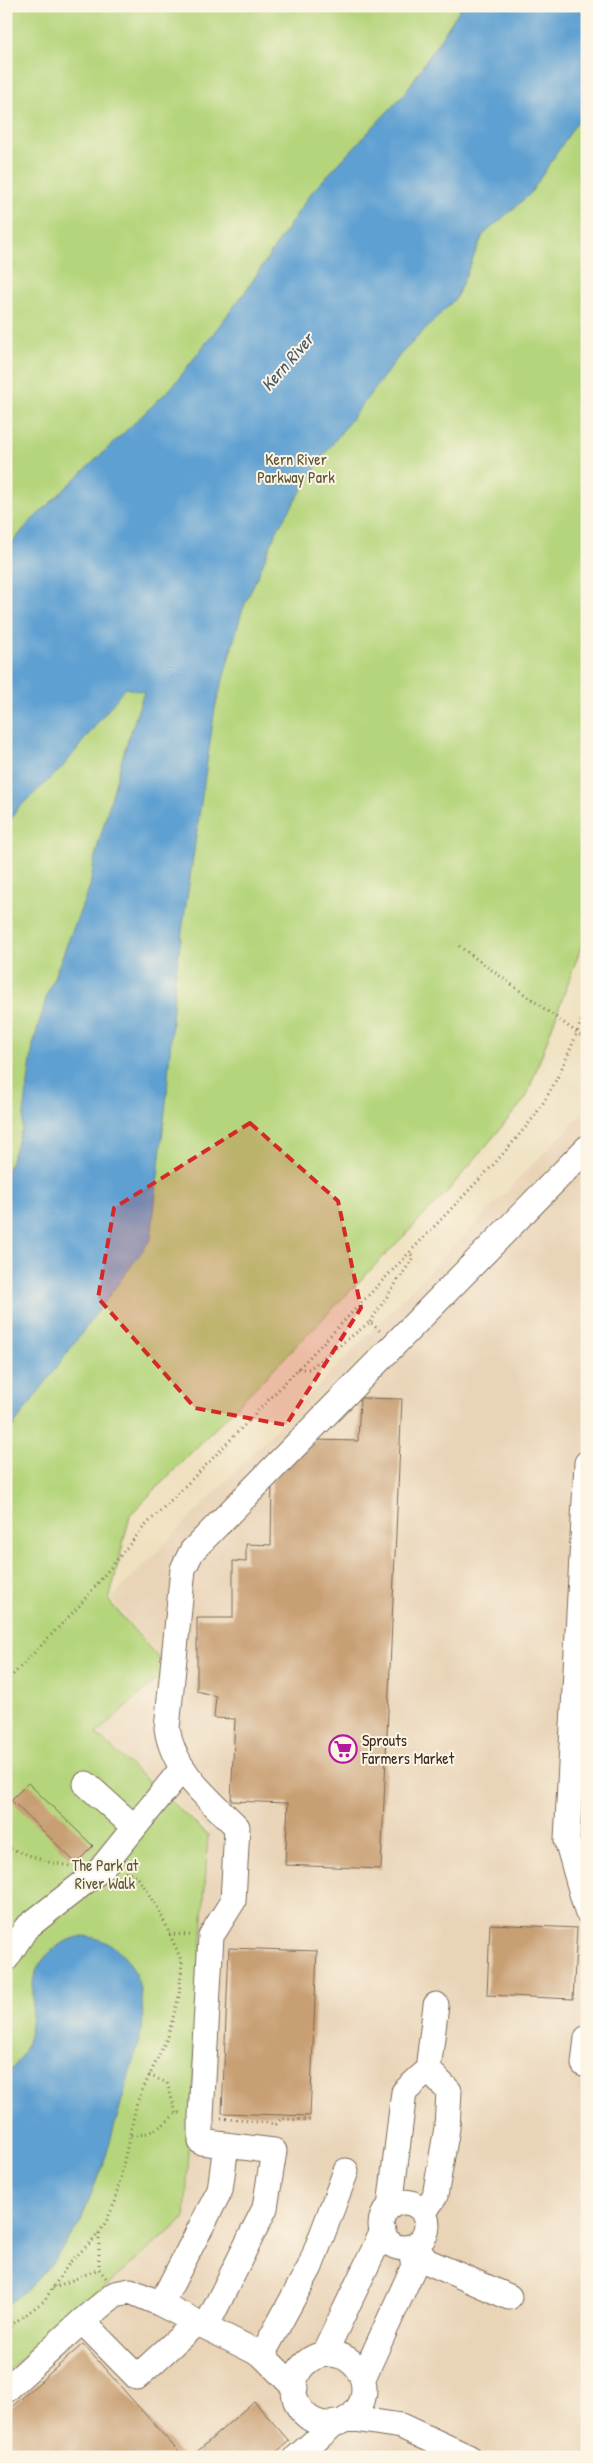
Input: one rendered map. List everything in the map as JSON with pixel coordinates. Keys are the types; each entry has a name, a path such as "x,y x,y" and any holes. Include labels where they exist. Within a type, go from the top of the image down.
{"lane":[{"path":"82,2322 137,2377 202,2324 265,2208 274,2151 201,2142 211,1936 233,1901 237,1827 182,1770 169,1746 167,1728 183,1569 192,1551 587,1148"},
{"path":"587,1463 567,1840 587,1912"},
{"path":"6,1959 26,1928 100,1870 182,1770"},
{"path":"86,1784 134,1827"},
{"path":"390,2207 404,2092 428,2070 436,2005"},
{"path":"584,2064 587,2038"},
{"path":"424,2212 435,2196 447,2128 449,2091 428,2070"},
{"path":"161,2304 220,2190 226,2145"},
{"path":"266,2358 310,2267 346,2171"},
{"path":"396,2203 411,2203 424,2212 427,2219 425,2234 412,2246 393,2245 383,2231 382,2219 390,2207 396,2203"},
{"path":"296,2457 298,2373 319,2356 383,2231"},
{"path":"412,2246 426,2262 508,2297"},
{"path":"296,2457 361,2404 363,2384 414,2266 412,2246"},
{"path":"6,2390 115,2294 130,2291 202,2324 266,2358 314,2420 342,2420 401,2426 468,2457"},
{"path":"266,2358 345,2357 354,2364 363,2384 401,2426"}],"path":[{"path":"459,946 576,1035 587,1040"},
{"path":"6,1682 79,1606 142,1528 298,1369 495,1163 533,1117 548,1094 576,1035 587,1006"},
{"path":"298,1369 310,1369 370,1322 413,1258 410,1252"},
{"path":"370,1322 393,1344"},
{"path":"6,1847 48,1862 100,1870 119,1869 136,1876 159,1910 182,1962 178,1996 168,2036 137,2102 115,2202 99,2233 70,2262 44,2301 6,2329"},
{"path":"149,2075 167,2083 176,2113"},
{"path":"99,2233 99,2269 112,2286 115,2294"},
{"path":"52,2288 99,2269"}],"highlighted area":[{"path":"250,1123 338,1201 361,1308 286,1425 195,1408 98,1298 114,1208"}],"shaded area":[{"path":"582,1114 587,1115 587,2457 6,2457 6,2365 187,2203 208,1830 95,1733 123,1712 169,1668 111,1599"}],"green space":[{"name":"Kern River Parkway Park","path":"6,6 587,6 587,931 526,1098 448,1191 130,1515 109,1601 168,1669 96,1734 208,1835 185,2218 6,2372"}],"water":[{"name":"Kern River","path":"462,6 587,6 587,107 529,195 483,235 456,298 400,355 321,459 278,529 242,611 215,708 175,979 167,1093 151,1239 6,1436 6,1174 22,1129 33,1045 47,995 90,886 95,856 124,752 144,692 125,688 62,768 17,809 6,828 6,550 29,523 172,387 245,292 310,194 405,93"},
{"path":"84,1936 101,1940 114,1947 125,1957 133,1969 142,1998 142,2030 106,2156 80,2223 52,2263 29,2288 6,2306 6,2075 24,2050 30,2031 35,1974 43,1960 54,1949 61,1944"}],"building":[{"path":"360,1398 402,1399 381,1869 285,1865 288,1803 231,1801 235,1719 214,1718 216,1696 197,1691 197,1618 233,1618 233,1561 246,1562 246,1544 271,1545 272,1480 315,1440 358,1441"},
{"path":"28,1783 93,1846 76,1863 11,1800"},
{"path":"490,1924 577,1928 573,1999 487,1995"},
{"path":"229,1948 317,1951 310,2116 222,2113"},
{"path":"83,2344 183,2457 6,2457 6,2412"},
{"path":"254,2401 289,2441 271,2457 191,2457"}],"place":[{"name":"Sprouts Farmers Market","path":"343,1749"}],"park label":[{"name":"The Park at River Walk","path":"105,1874"}]}
